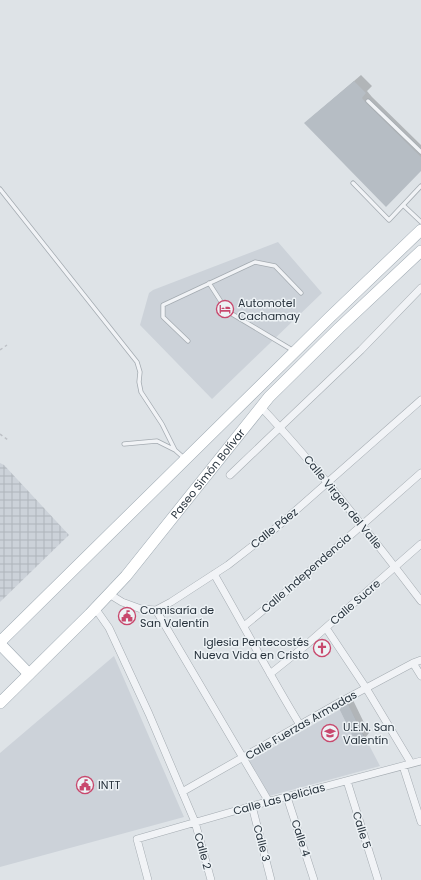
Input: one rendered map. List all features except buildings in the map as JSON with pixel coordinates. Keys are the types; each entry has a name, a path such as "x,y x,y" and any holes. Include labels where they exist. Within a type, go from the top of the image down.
{"main road":[{"name":"Paseo Simón Bolívar","path":"0,643 186,460 294,351 421,230"},
{"name":"Paseo Simón Bolívar","path":"0,703 109,594 144,555 261,407 296,370 421,251"},
{"path":"0,643 29,674"}],"street":[{"name":"Paseo Simón Bolívar","path":"230,476 361,350 421,288"},
{"name":"Calle Páez","path":"156,610 171,602 240,557 277,527 421,400"},
{"name":"Calle Virgen del Valle","path":"261,407 328,482 421,601"},
{"name":"Calle Independencia","path":"244,626 294,585 421,473"},
{"name":"Calle Sucre","path":"270,674 326,628 421,544"},
{"path":"214,574 300,725"},
{"path":"109,594 122,602 135,607 156,610 269,802"},
{"name":"Calle 2","path":"95,608 109,628 149,714 195,822 211,880"},
{"path":"326,628 366,688 411,764"},
{"name":"Calle Fuerzas Armadas","path":"182,792 366,688 421,660"},
{"path":"413,663 421,676"},
{"name":"Calle Las Delicias","path":"148,880 137,839 252,806 421,761"},
{"path":"403,766 421,822"},
{"name":"Calle 5","path":"346,781 378,880"},
{"name":"Calle 4","path":"287,797 314,880"},
{"name":"Calle 3","path":"252,806 271,880"}],"lane":[{"path":"368,101 421,152"},
{"path":"353,183 389,220 421,186"},
{"path":"0,189 137,362 140,372 139,382 141,392 162,424 175,450"},
{"path":"403,205 421,222"},
{"path":"188,342 163,316 163,305 255,262 274,266 301,293"},
{"path":"210,283 227,311 294,351"},
{"path":"124,444 157,441 175,450 186,460"}],"path":[{"path":"0,350 7,345"},
{"path":"0,434 8,440"}],"shaded area":[{"name":"Automotel Cachamay","path":"278,242 322,293 212,399 140,325 149,293 153,290"},
{"path":"0,463 4,465 69,535 0,602"},
{"name":"INTT","path":"114,656 184,817 0,867 0,753"},
{"name":"U.E.N. San Valentín","path":"348,705 380,766 269,796 249,761"}],"place":[{"name":"Automotel Cachamay","path":"225,309"},
{"name":"Comisaría de San Valentín","path":"127,616"},
{"name":"Iglesia Pentecostés Nueva Vida en Cristo","path":"322,648"},
{"name":"U.E.N. San Valentín","path":"330,733"},
{"name":"INTT","path":"85,785"}]}
